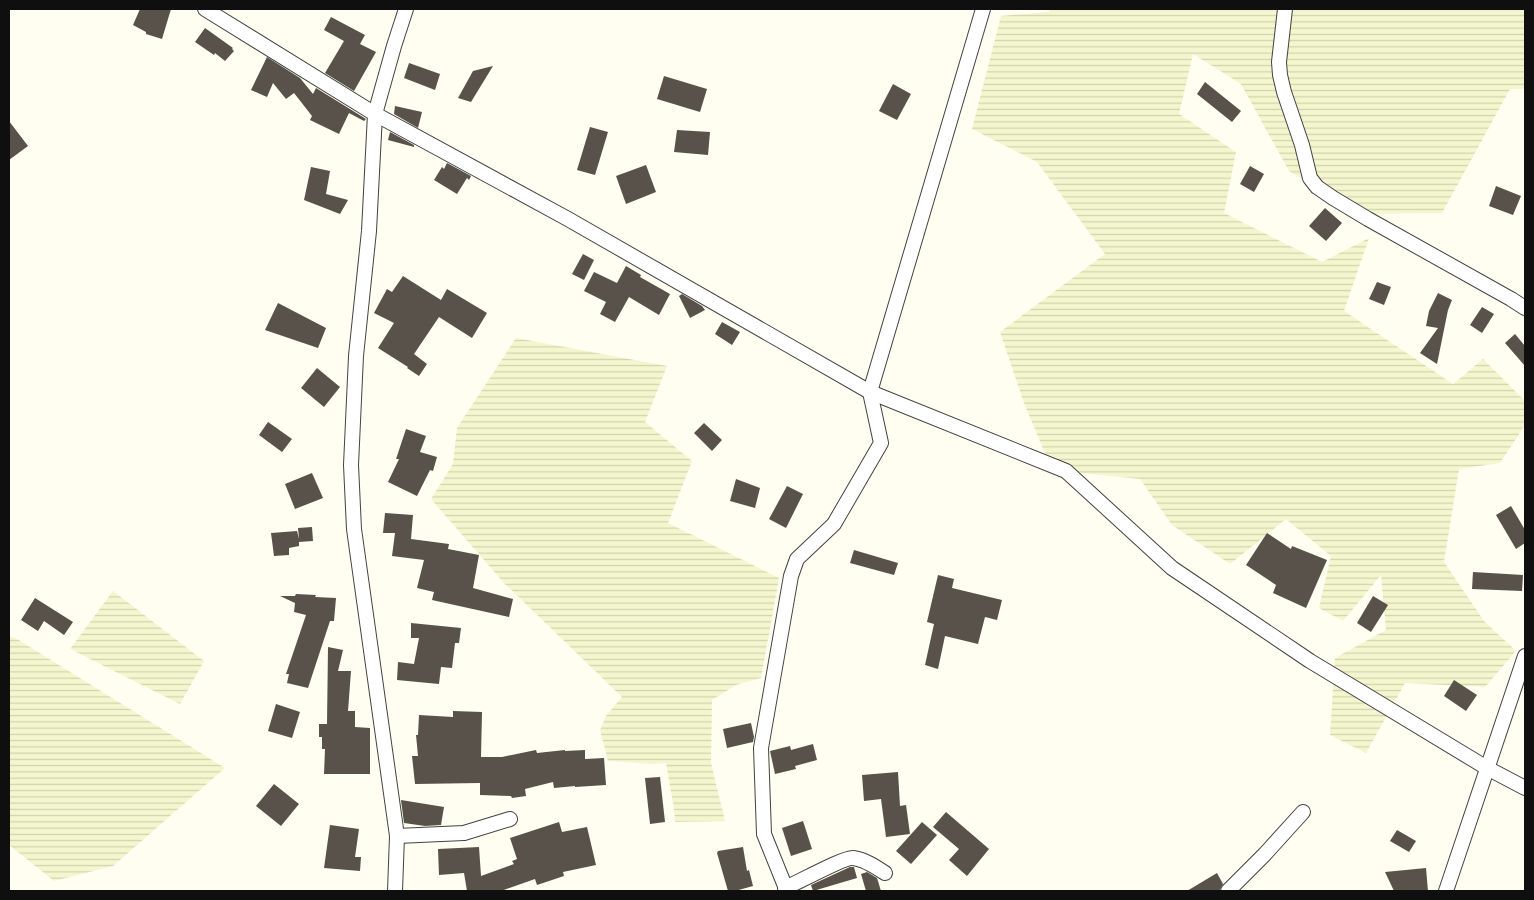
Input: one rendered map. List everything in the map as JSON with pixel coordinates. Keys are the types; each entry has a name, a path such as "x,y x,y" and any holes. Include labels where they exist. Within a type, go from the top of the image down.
{"street":[{"path":"205,9 375,114 568,219 870,392 1066,471 1172,568 1310,662 1487,768 1525,788"},
{"path":"395,891 396,836 354,529 350,465 356,356 369,231 375,114 406,9"},
{"path":"885,873 867,862 852,857 833,864 786,890 764,834 761,748 791,576 797,559 834,524 881,443 870,392 983,9"},
{"path":"1285,9 1279,62 1280,75 1302,145 1310,178 1317,187 1340,202 1511,298 1525,308"},
{"path":"1446,891 1525,656"},
{"path":"1228,891 1266,854 1303,812"},
{"path":"396,836 464,833 510,819"}],"green space":[{"path":"1051,9 1525,9 1525,89 1510,89 1442,213 1363,214 1289,171 1241,84 1193,54 1179,114 1236,152 1224,213 1322,262 1369,238 1344,311 1453,384 1483,359 1525,401 1525,425 1500,463 1459,469 1444,562 1484,621 1516,651 1485,687 1405,683 1366,753 1330,735 1335,658 1386,630 1381,575 1343,621 1319,608 1331,556 1286,519 1230,564 1172,525 1140,479 1052,470 1024,403 1000,332 1105,254 1037,162 972,129 1001,16 1048,12"},
{"path":"516,338 667,366 645,422 692,461 668,523 779,578 761,678 736,685 712,700 711,763 725,821 675,822 666,763 608,761 600,730 606,716 622,697 504,583 431,499 453,464 457,428"},
{"path":"113,591 204,661 180,704 70,649"},
{"path":"9,636 17,639 225,768 113,866 54,881 9,845"}],"building":[{"path":"140,9 171,9 162,39 146,34 146,32 133,25"},
{"path":"331,17 365,35 360,44 376,52 354,91 325,73 344,41 324,30"},
{"path":"205,28 233,48 234,51 225,61 195,42"},
{"path":"267,57 300,78 313,94 316,88 366,119 364,121 349,113 339,134 310,120 312,116 294,93 286,99 273,83 267,97 251,90"},
{"path":"409,63 440,74 435,90 404,78"},
{"path":"493,66 471,102 458,98 473,71"},
{"path":"664,76 707,89 700,112 657,99"},
{"path":"1205,82 1241,111 1232,122 1197,94"},
{"path":"893,84 911,94 897,120 879,111"},
{"path":"395,106 422,112 418,128 394,114"},
{"path":"9,121 28,146 9,160"},
{"path":"590,127 608,132 595,175 577,170"},
{"path":"677,130 710,132 708,155 674,152"},
{"path":"390,132 414,145 414,147 388,140"},
{"path":"447,163 471,176 469,180 467,178 457,194 434,180 442,167 444,169"},
{"path":"646,165 656,192 626,204 616,176"},
{"path":"1250,166 1264,174 1254,192 1240,184"},
{"path":"311,167 330,171 326,194 348,200 340,214 304,200"},
{"path":"1496,186 1521,196 1513,215 1489,206"},
{"path":"1325,208 1342,223 1326,241 1309,226"},
{"path":"583,254 594,260 584,280 572,274"},
{"path":"626,266 641,275 640,277 670,294 659,315 629,297 615,322 600,314 606,302 584,291 594,272 617,283"},
{"path":"403,276 441,300 447,289 487,313 472,338 439,317 414,354 427,364 419,376 378,348 394,323 374,313 387,289 392,292"},
{"path":"1377,282 1391,287 1384,305 1369,299"},
{"path":"1438,293 1452,300 1448,310 1437,364 1420,353 1438,328 1426,326 1429,311"},
{"path":"682,294 702,306 705,310 690,318 679,296"},
{"path":"278,303 326,328 318,348 265,330"},
{"path":"1482,307 1494,314 1482,333 1470,325"},
{"path":"722,322 740,332 732,345 715,334"},
{"path":"1515,334 1525,346 1525,366 1505,343"},
{"path":"317,368 340,387 324,407 301,388"},
{"path":"268,422 292,439 282,452 259,435"},
{"path":"704,423 722,440 712,451 694,433"},
{"path":"406,429 426,436 420,452 437,457 433,471 430,470 417,496 388,482 399,459 396,459"},
{"path":"312,473 323,498 295,509 285,484"},
{"path":"736,479 760,488 755,508 730,501"},
{"path":"787,486 803,494 786,528 769,519"},
{"path":"1511,506 1525,530 1525,543 1516,549 1496,515"},
{"path":"385,513 413,515 411,539 449,544 448,549 479,555 473,588 513,599 509,617 432,600 434,592 417,588 424,560 392,556 395,533 383,533"},
{"path":"312,527 313,541 299,542 299,546 289,548 289,555 274,556 271,533 297,531 299,539 298,528"},
{"path":"1267,533 1291,549 1292,546 1327,560 1306,608 1273,593 1276,585 1246,565"},
{"path":"854,550 898,563 894,575 850,563"},
{"path":"1473,572 1523,575 1522,591 1472,589"},
{"path":"938,575 954,579 952,588 1002,600 997,620 985,617 978,644 945,636 938,669 925,665 934,624 927,622"},
{"path":"296,594 336,598 334,621 330,621 308,688 287,683 289,674 286,674 306,615 294,612 295,603 280,596 295,596"},
{"path":"1373,596 1388,605 1371,632 1357,623"},
{"path":"35,598 73,622 64,635 44,621 38,631 21,620"},
{"path":"411,623 461,628 459,643 455,643 452,668 441,667 439,684 397,680 398,662 414,664 419,638 411,638"},
{"path":"328,647 343,650 338,671 351,671 348,711 355,711 355,727 370,728 370,774 324,774 325,749 322,749 322,737 319,737 319,724 327,724"},
{"path":"1454,680 1477,695 1466,711 1444,696"},
{"path":"276,704 300,712 292,738 268,731"},
{"path":"453,711 482,712 481,757 502,757 536,750 537,753 585,750 585,759 604,758 606,785 554,788 553,782 525,789 526,796 512,798 511,796 480,795 480,783 415,784 412,756 418,756 416,735 418,735 419,715 453,717"},
{"path":"751,723 754,737 753,742 727,748 723,729"},
{"path":"813,744 817,760 795,766 796,769 775,774 770,751 790,746 791,750"},
{"path":"898,772 900,806 906,805 910,834 886,837 881,799 864,801 862,775"},
{"path":"660,777 665,822 650,824 645,778"},
{"path":"274,784 299,804 281,826 256,806"},
{"path":"401,800 444,807 441,825 425,826 404,823"},
{"path":"946,812 989,849 967,876 949,860 959,849 933,827"},
{"path":"803,821 812,849 791,856 782,828"},
{"path":"559,822 562,832 587,827 596,865 563,872 564,876 537,885 535,879 501,891 467,891 464,873 439,875 438,849 479,847 481,876 514,864 512,861 517,859 510,838"},
{"path":"922,822 937,835 911,864 896,851"},
{"path":"330,825 359,829 355,857 361,857 360,871 324,868"},
{"path":"1397,830 1416,841 1409,852 1390,841"},
{"path":"743,847 747,871 749,870 753,886 728,891 717,853 718,851"},
{"path":"850,867 854,867 857,878 813,891 811,885"},
{"path":"1426,868 1428,891 1394,891 1385,872"},
{"path":"867,872 877,878 881,891 866,891 861,874"},
{"path":"1217,873 1223,884 1219,891 1187,891"}]}
